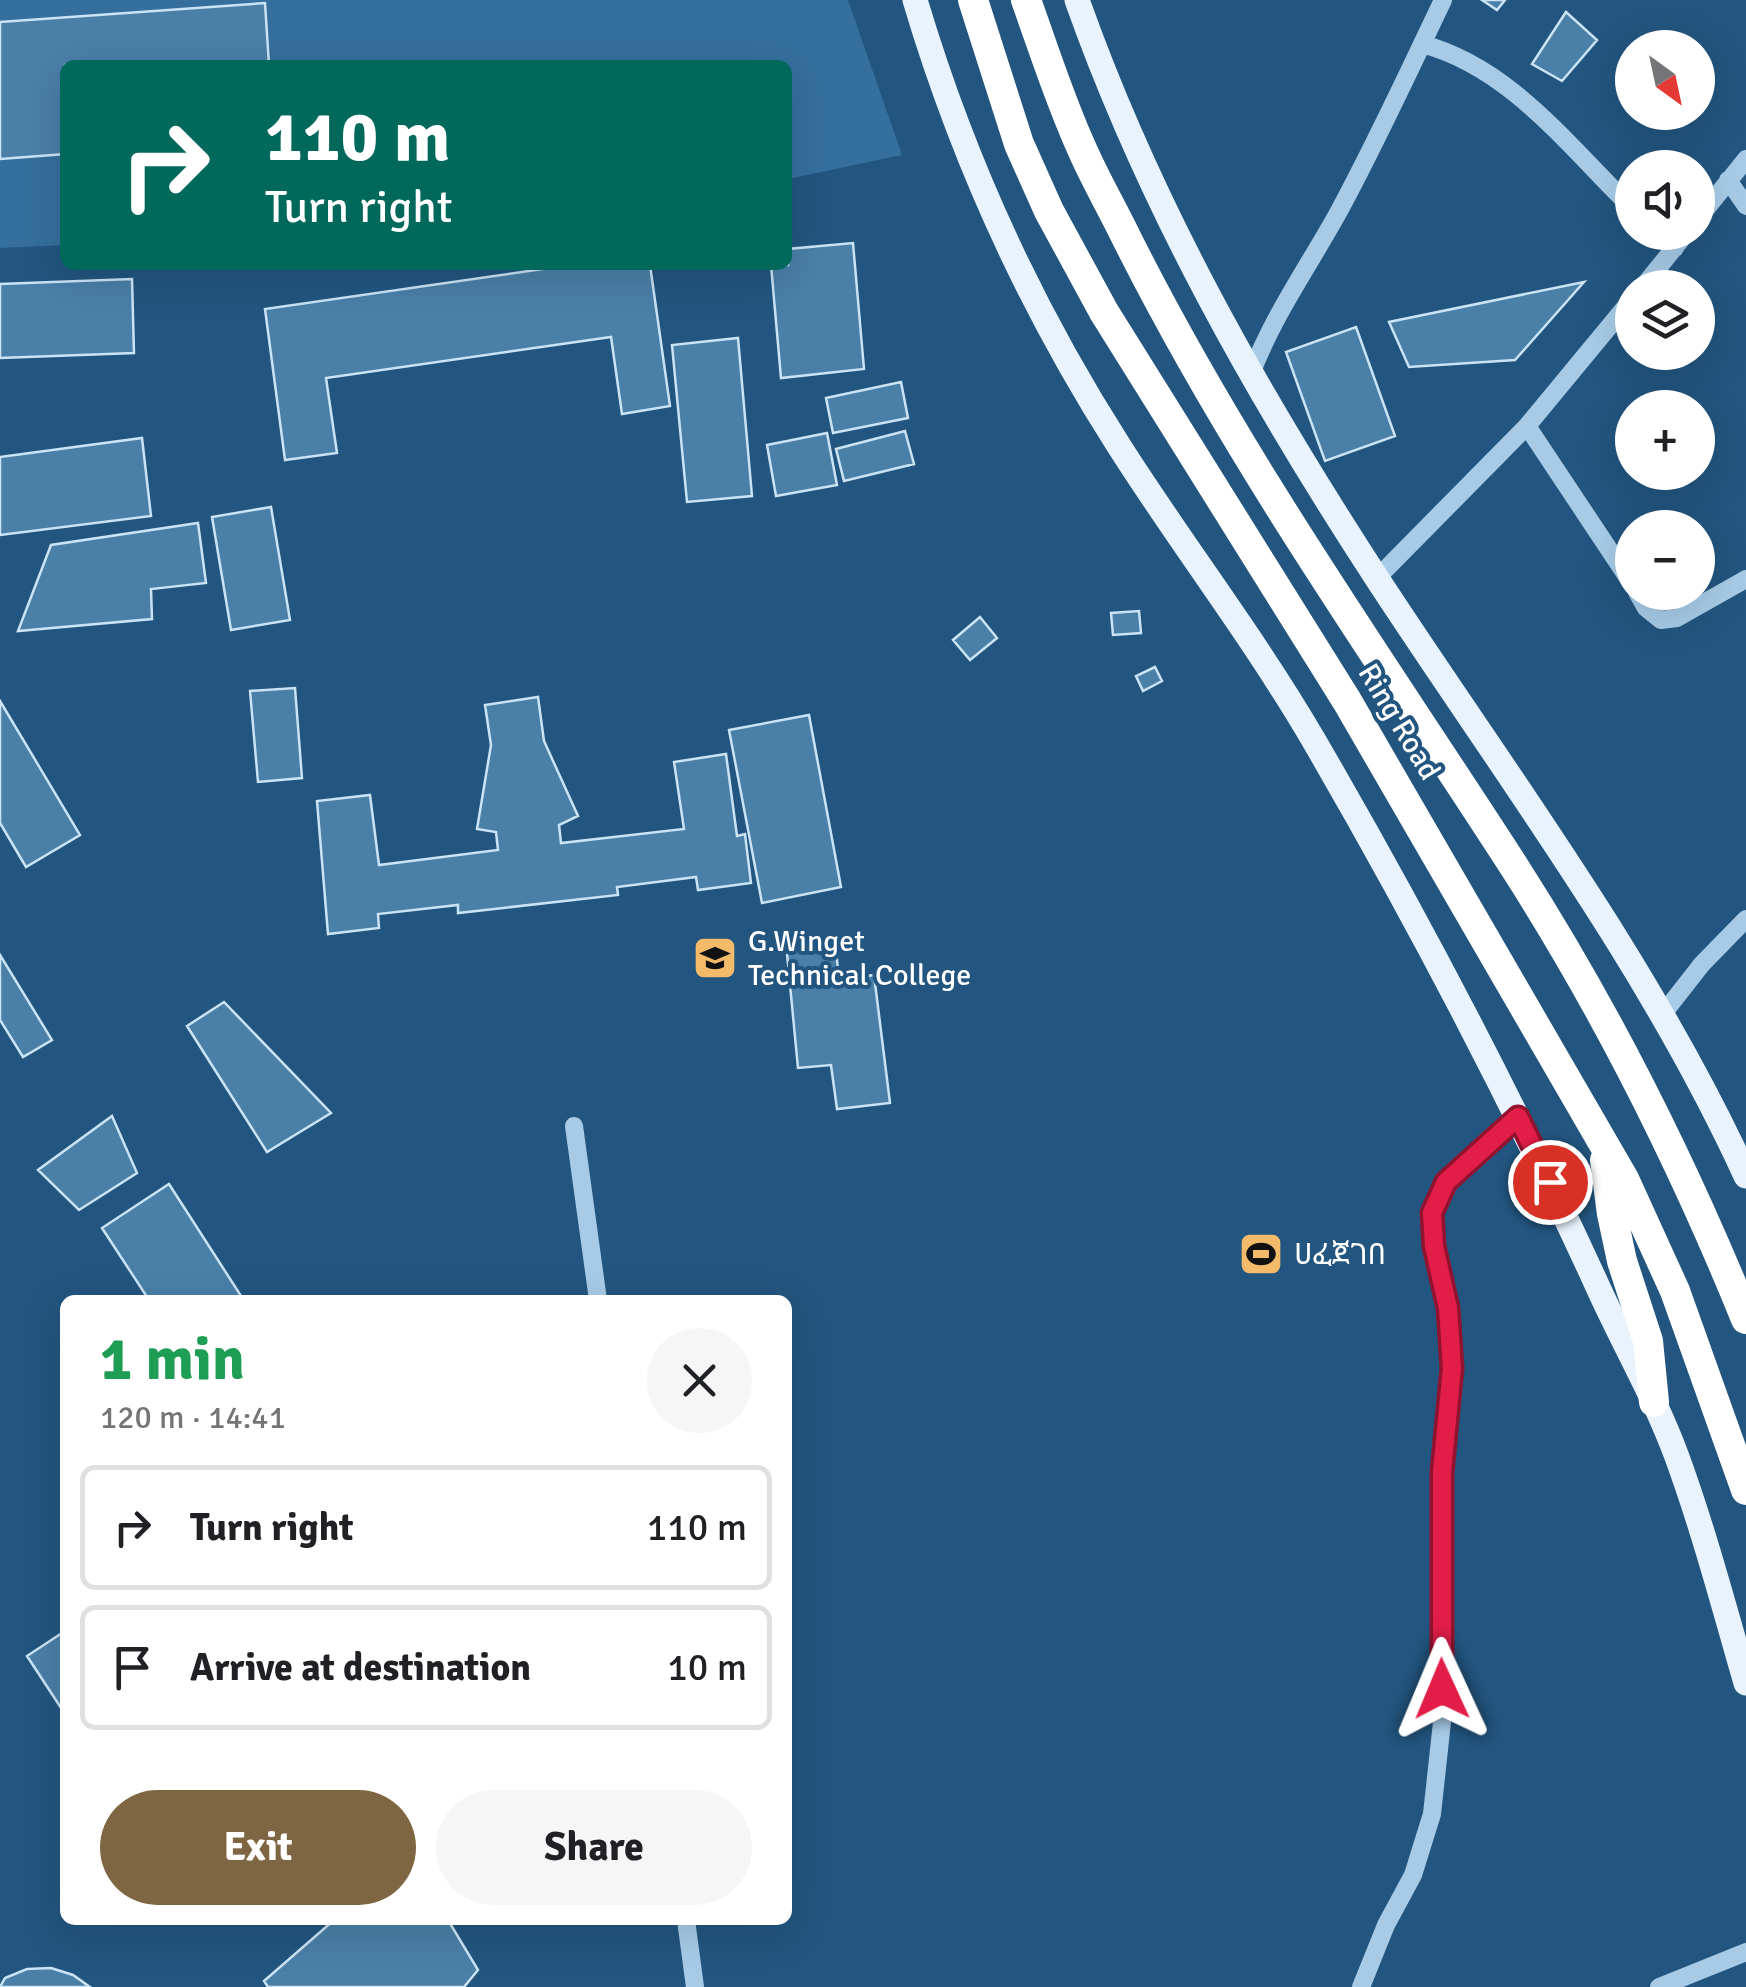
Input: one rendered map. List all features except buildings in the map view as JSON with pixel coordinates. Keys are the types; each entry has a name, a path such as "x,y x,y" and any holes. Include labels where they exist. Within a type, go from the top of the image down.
{"highway":[{"name":"Ring Road","path":"973,0 1019,144 1095,296 1348,701 1624,1179 1676,1291 1746,1490"},
{"name":"Ring Road","path":"1026,0 1082,150 1218,408 1302,544 1516,870 1578,974 1680,1170 1746,1319"},
{"path":"1603,1142 1612,1214 1648,1341 1654,1402"}],"main road":[{"path":"914,0 939,82 991,210 1066,358 1120,447 1311,736 1518,1117 1654,1402 1695,1510 1746,1684"},
{"path":"1077,0 1108,89 1146,175 1251,374 1378,578 1509,773 1662,1015 1746,1176"}],"street":[{"path":"1251,374 1268,330 1358,176 1443,0"},
{"path":"1422,44 1446,50 1492,76 1615,191"},
{"path":"1715,197 1746,159"},
{"path":"1728,180 1746,206"},
{"path":"1656,270 1672,250"},
{"path":"1378,578 1527,426 1615,320"},
{"path":"1527,426 1615,558"},
{"path":"1715,597 1746,579"},
{"path":"1648,610 1661,620 1677,618 1691,610"},
{"path":"1662,1015 1702,964 1746,919"},
{"path":"1361,1987 1386,1926 1413,1875 1428,1829 1442,1722 1442,1472 1452,1368 1448,1308 1434,1246 1432,1213 1446,1182 1518,1117"},
{"path":"574,1126 597,1295"},
{"path":"687,1925 695,1987"},
{"path":"1660,1987 1746,1952"}],"shaded area":[{"path":"0,0 848,0 902,155 792,178 792,60 60,60 60,245 0,248"}],"place":[{"name":"G.Winget Technical College","path":"715,958"},
{"name":"ሀፈጀገበ","path":"1261,1254"}],"route":[{"path":"1442,1689 1442,1472 1452,1368 1448,1308 1434,1246 1432,1213 1446,1182 1518,1117 1550,1182"}]}
